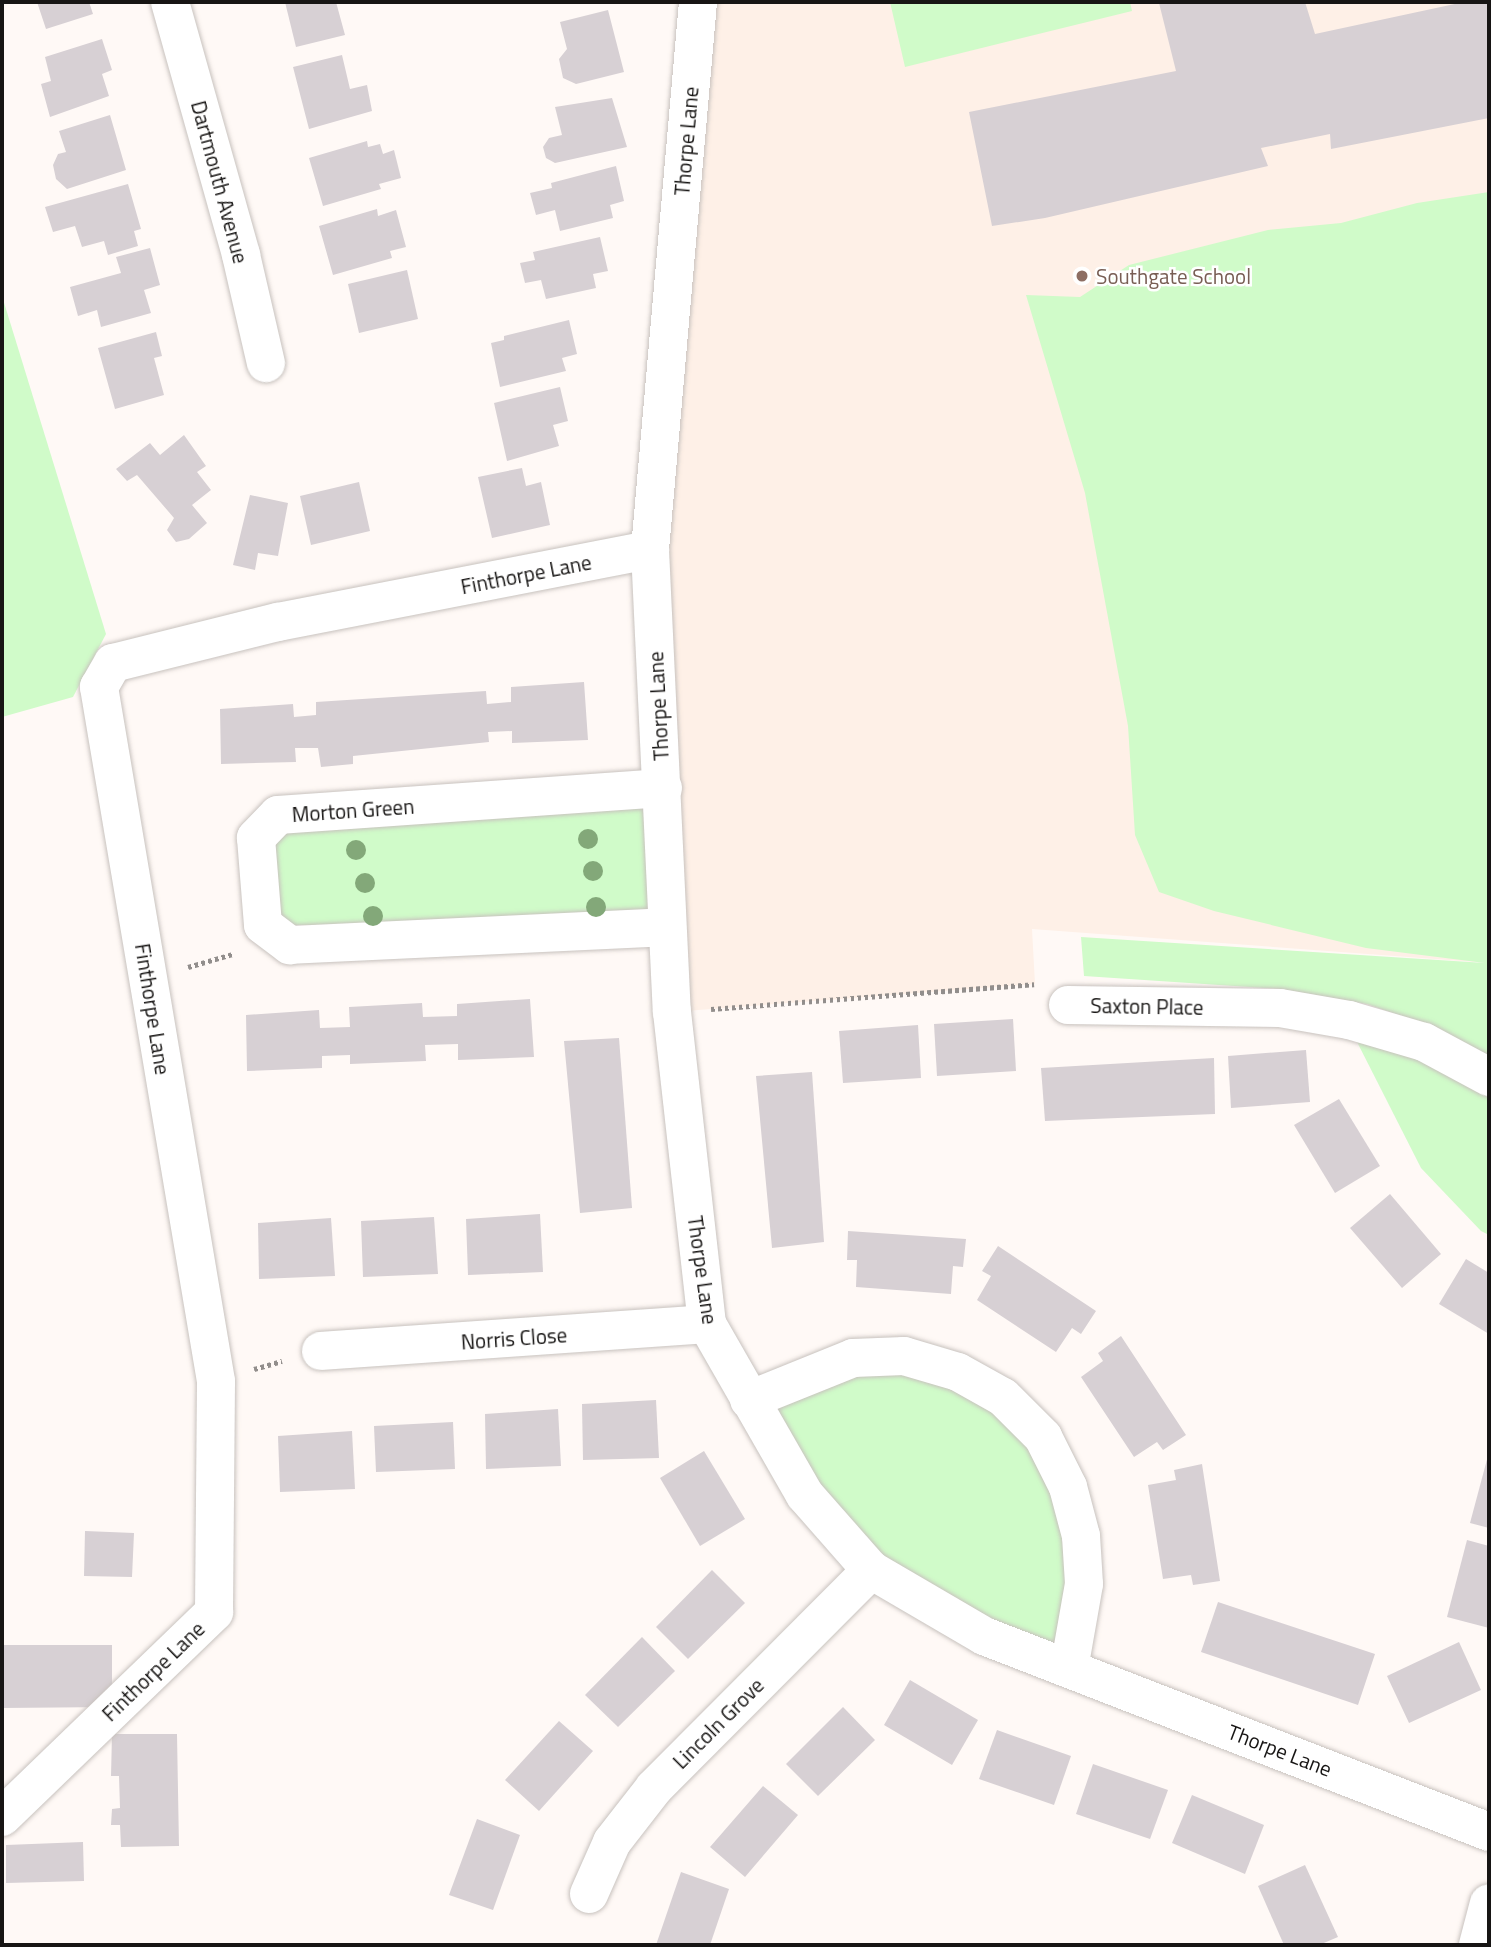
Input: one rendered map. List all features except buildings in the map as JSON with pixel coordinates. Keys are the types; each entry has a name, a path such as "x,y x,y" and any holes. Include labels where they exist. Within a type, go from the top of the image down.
{"street":[{"name":"Dartmouth Avenue","path":"170,2 241,256 267,363"},
{"name":"Thorpe Lane","path":"698,2 650,550 672,1012 707,1325 805,1495 871,1570 984,1636 1489,1832"},
{"name":"Finthorpe Lane","path":"2,1817 214,1612 216,1381 99,687 113,663 278,622 650,550"},
{"name":"Morton Green","path":"290,945 263,925 256,838 278,815 663,788"},
{"path":"290,945 667,926"},
{"name":"Saxton Place","path":"1068,1005 1280,1008 1349,1020 1424,1042 1489,1077"},
{"name":"Norris Close","path":"320,1351 707,1325"},
{"path":"749,1400 853,1358 904,1356 958,1372 1003,1397 1043,1437 1068,1488 1081,1536 1084,1584 1069,1669"},
{"name":"Lincoln Grove","path":"589,1894 612,1842 654,1788 871,1570"},
{"path":"1478,1945 1489,1903"}],"path":[{"path":"148,980 220,956 290,945"},
{"name":"Saxton Place","path":"672,1012 1035,984 1068,1005"},
{"path":"216,1381 320,1351"}],"shaded area":[{"name":"Southgate School","path":"698,2 1489,2 1489,963 1032,929 1035,984 672,1012 650,550"}],"green space":[{"path":"890,2 1130,2 1132,11 905,67"},
{"path":"1489,192 1489,1055 1424,1024 1367,1004 1280,989 1084,976 1081,937 1485,963 1366,948 1214,911 1159,892 1135,835 1128,726 1085,493 1026,295 1080,297 1129,265 1268,230 1341,223 1417,203"},
{"path":"2,296 106,634 73,697 2,717"},
{"path":"663,788 667,927 263,925 278,815"},
{"path":"1354,1036 1410,1054 1477,1087 1489,1099 1489,1235 1481,1231 1421,1168"},
{"path":"853,1358 958,1372 1068,1487 1069,1669 871,1570 749,1400"}],"place":[{"name":"Southgate School","path":"1082,276"}]}
